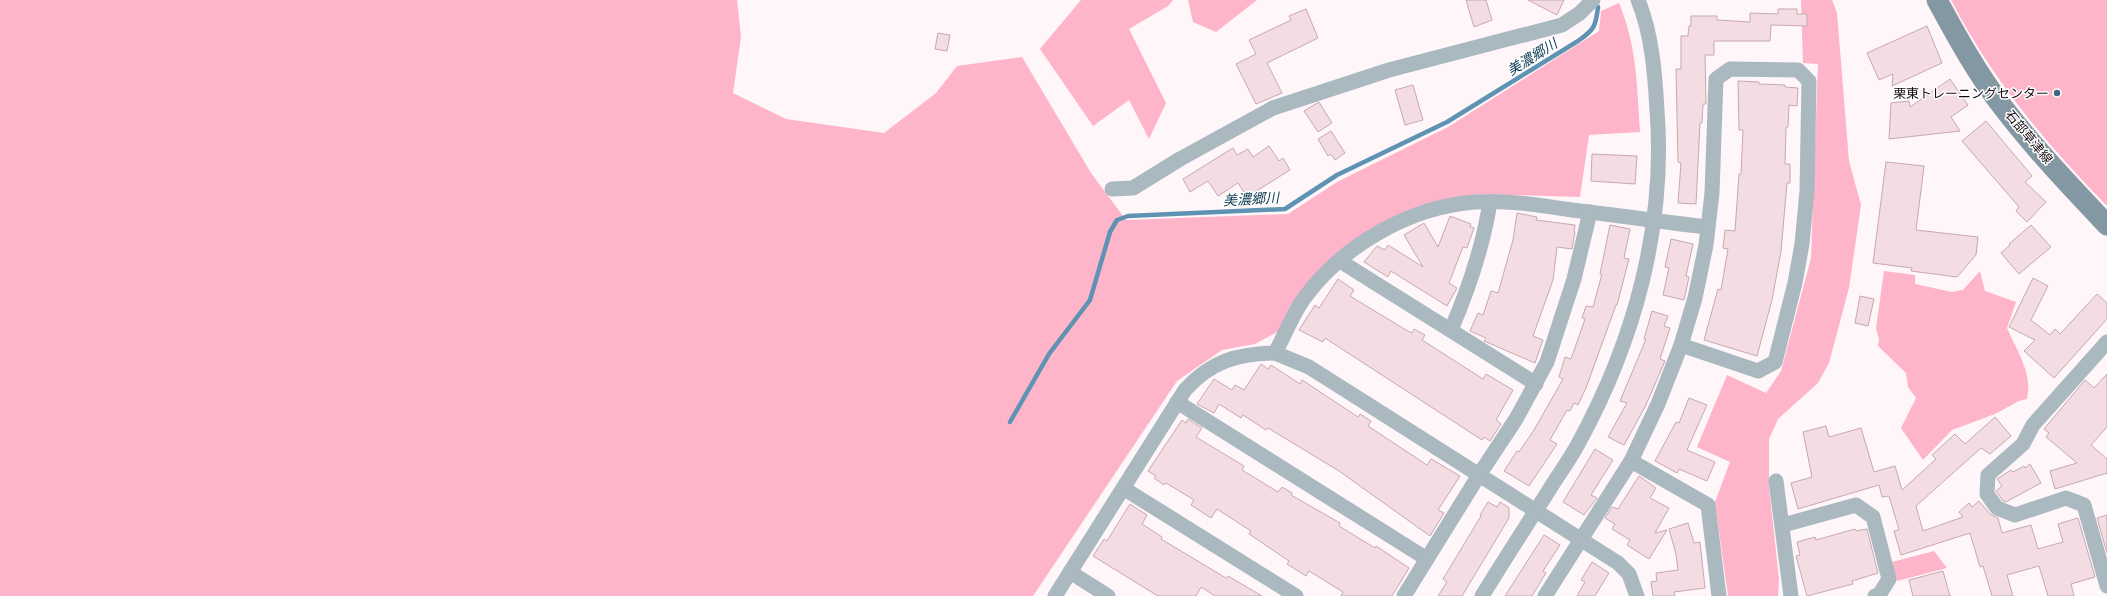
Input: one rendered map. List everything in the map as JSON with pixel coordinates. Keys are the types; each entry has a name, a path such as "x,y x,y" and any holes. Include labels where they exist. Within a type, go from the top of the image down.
{"main road":[{"name":"石部草津線","path":"1937,0 1976,68 2002,106 2037,149 2107,225"}],"street":[{"path":"1112,189 1133,188 1180,159 1273,108 1389,70 1562,25 1593,0"},
{"path":"1482,596 1578,444 1615,367 1643,283 1654,221 1659,179 1659,131 1654,73 1644,13 1638,0"},
{"path":"1546,596 1631,461 1658,404 1681,345 1695,298 1706,245 1712,193 1716,79 1730,69 1798,70 1809,81 1807,191 1795,283 1775,362 1758,371 1681,345"},
{"path":"1275,353 1304,298 1326,272 1377,234 1408,218 1436,209 1474,202 1521,203 1707,227"},
{"path":"1450,330 1464,300 1478,261 1486,231 1490,202"},
{"path":"1404,596 1479,475 1516,419 1547,362 1560,327 1574,280 1590,212"},
{"path":"1340,261 1536,384"},
{"path":"2107,342 2033,425 2024,444 1988,475 1987,494 1997,508 2015,514 2066,498 2084,505 2107,586"},
{"path":"1055,596 1177,402 1199,374 1229,358 1254,353 1275,353 1309,367 1618,562 1629,574 1637,596"},
{"path":"1177,402 1427,559"},
{"path":"1631,461 1708,505 1719,596"},
{"path":"1776,481 1783,525 1791,596"},
{"path":"1123,488 1296,596"},
{"path":"1783,525 1856,505 1873,517 1889,578 1879,595 1875,596"},
{"path":"1070,572 1108,596"}],"shaded area":[{"path":"0,0 737,0 741,37 733,93 786,119 884,133 936,93 957,66 1022,57 1091,173 1126,220 1288,214 1337,182 1448,127 1599,31 1601,11 1619,3 1625,19 1633,51 1637,82 1640,132 1589,135 1580,197 1480,194 1431,203 1384,222 1279,331 1255,344 1222,350 1177,381 1033,596 0,596"},
{"path":"1081,0 1173,0 1168,6 1129,29 1166,103 1149,139 1129,100 1093,126 1040,49"},
{"path":"1188,0 1257,0 1216,32 1193,22"},
{"path":"1801,0 1832,0 1837,13 1849,161 1861,205 1849,288 1829,363 1818,383 1778,419 1769,439 1769,487 1779,579 1778,596 1728,596 1715,502 1730,462 1697,447 1727,375 1766,393 1781,371 1811,258 1818,64 1803,63"},
{"name":"栗東トレーニングセンター","path":"1951,0 2107,0 2107,206 2041,134 2002,84 1967,29"},
{"path":"1884,271 1915,275 1915,284 1952,292 1963,290 1980,271 1985,291 2016,302 2007,328 2026,372 2028,381 2027,399 2019,401 1995,414 1952,430 1923,460 1901,428 1916,398 1908,387 1906,373 1878,346 1879,339 1876,328"},
{"path":"1934,551 1947,568 1897,581 1892,562"}],"building":[{"path":"1466,0 1486,0 1492,20 1474,27"},
{"path":"1528,0 1564,0 1557,15"},
{"path":"1306,9 1318,38 1267,63 1282,93 1256,104 1236,64 1256,54 1249,40 1291,20 1289,16"},
{"path":"1778,9 1797,9 1797,14 1807,14 1807,26 1771,25 1770,41 1714,41 1714,55 1705,55 1706,104 1703,104 1702,123 1700,123 1696,204 1678,203 1681,163 1678,162 1676,69 1681,69 1681,36 1688,36 1689,26 1691,26 1691,16 1717,16 1717,20 1750,22 1750,13 1778,14"},
{"path":"1927,26 1942,63 1892,86 1893,74 1879,80 1867,53"},
{"path":"938,33 950,35 947,51 935,49"},
{"path":"1950,79 1968,105 1951,117 1960,131 1889,139 1891,103 1909,101 1910,107"},
{"path":"1738,81 1759,82 1759,84 1785,85 1785,87 1798,88 1797,106 1789,105 1788,127 1786,127 1785,164 1790,164 1790,183 1787,183 1781,251 1772,300 1757,356 1704,340 1718,289 1721,290 1728,249 1723,248 1725,230 1735,231 1739,174 1741,174 1743,130 1739,130"},
{"path":"1413,85 1423,120 1405,125 1395,90"},
{"path":"1319,102 1332,123 1318,132 1304,111"},
{"path":"1986,121 2032,176 2025,182 2046,202 2027,222 2016,211 2019,207 1962,141"},
{"path":"1331,131 1345,153 1335,160 1331,154 1328,156 1318,139"},
{"path":"1269,146 1279,161 1283,158 1290,170 1247,197 1238,183 1218,196 1208,181 1190,192 1183,179 1233,148 1237,155 1248,149 1253,157"},
{"path":"1592,154 1637,156 1635,184 1591,181"},
{"path":"1886,162 1924,166 1916,230 1978,237 1976,255 1957,277 1911,271 1912,268 1873,263"},
{"path":"1517,213 1537,217 1536,220 1575,225 1572,249 1557,247 1553,280 1533,336 1543,340 1535,363 1484,341 1486,338 1470,331 1478,313 1483,315 1491,291 1498,293 1513,240"},
{"path":"1450,216 1471,224 1470,227 1474,228 1467,248 1463,247 1449,283 1457,288 1447,306 1391,271 1388,277 1364,262 1377,246 1385,250 1388,245 1423,267 1404,235 1424,223 1438,247"},
{"path":"1610,225 1630,229 1624,258 1629,259 1617,305 1586,388 1578,405 1574,403 1570,411 1567,410 1550,440 1557,444 1529,486 1504,471 1517,451 1519,452 1534,430 1563,379 1559,377 1565,357 1571,359 1585,319 1582,318 1586,306 1593,307 1602,274 1600,274"},
{"path":"2031,225 2051,247 2019,274 2001,253"},
{"path":"1671,239 1693,244 1686,276 1689,277 1684,300 1663,295 1669,268 1665,267"},
{"path":"2033,278 2048,286 2031,320 2050,335 2055,329 2060,334 2097,294 2107,303 2107,319 2054,378 2024,351 2035,340 2009,327"},
{"path":"1338,279 1354,290 1350,296 1406,330 1412,333 1414,329 1425,335 1422,340 1483,379 1486,374 1513,390 1496,420 1501,424 1490,441 1484,437 1482,440 1325,338 1323,342 1299,330 1315,305 1319,308"},
{"path":"1860,296 1874,299 1868,326 1855,323"},
{"path":"1652,311 1668,316 1664,326 1670,328 1660,359 1665,361 1645,407 1624,445 1608,437 1627,403 1620,401 1646,339 1644,339"},
{"path":"1261,364 1268,369 1271,365 1300,384 1302,380 1358,417 1360,414 1371,421 1368,426 1427,465 1431,459 1460,476 1438,510 1444,513 1430,536 1339,471 1268,428 1266,430 1243,415 1241,418 1219,404 1214,413 1197,404 1214,379 1232,390 1235,385 1244,390"},
{"path":"2107,374 2107,427 2091,445 2107,459 2107,473 2055,489 2050,471 2077,463 2046,437 2049,433 2044,429 2085,380 2094,388"},
{"path":"1689,398 1707,405 1687,450 1715,462 1707,481 1679,469 1677,473 1655,461 1676,422 1679,423"},
{"path":"1995,417 2011,436 1990,454 1981,448 1916,506 1923,531 1963,517 1959,512 1969,503 1972,507 1979,501 1990,514 1998,518 2002,533 2031,525 2038,549 2063,542 2058,524 2078,518 2095,577 2071,584 2074,596 2048,596 2039,566 2007,575 2013,596 1992,596 1983,566 1980,567 1970,533 1901,555 1894,531 1899,530 1889,496 1882,497 1879,485 1798,509 1791,483 1812,477 1803,432 1826,426 1829,437 1861,428 1874,472 1895,466 1902,490 1936,459 1932,455 1955,434 1965,444"},
{"path":"1188,419 1202,428 1196,437 1244,466 1242,470 1278,492 1282,487 1292,493 1291,495 1340,523 1339,526 1375,548 1376,546 1409,568 1392,596 1341,596 1343,592 1309,571 1306,576 1287,564 1289,561 1249,534 1251,531 1217,509 1211,518 1191,505 1194,500 1166,483 1164,485 1154,478 1156,476 1148,471 1182,420 1186,423"},
{"path":"1595,449 1613,460 1591,495 1597,498 1584,515 1563,502"},
{"path":"2030,464 2041,483 2006,502 2003,501 1996,491 2002,486 1997,479 2011,470 2013,472 2024,466 2025,468"},
{"path":"1639,476 1656,488 1650,498 1669,508 1655,533 1667,530 1649,559 1627,545 1630,540 1612,529 1615,524 1605,518 1612,507 1618,509"},
{"path":"1488,502 1497,507 1500,502 1509,508 1509,518 1462,596 1438,596 1447,582 1443,579"},
{"path":"1130,504 1147,515 1142,524 1162,537 1161,539 1226,578 1228,576 1262,596 1215,596 1201,587 1196,596 1158,596 1093,556 1104,539 1107,541"},
{"path":"2107,515 2107,553 2097,518"},
{"path":"1688,523 1694,543 1700,542 1705,588 1674,592 1675,596 1653,596 1651,582 1657,581 1656,573 1678,570 1676,554 1669,529"},
{"path":"1855,529 1856,531 1867,529 1878,573 1852,581 1853,584 1807,596 1796,556 1800,555 1797,542 1815,537 1816,540"},
{"path":"1544,535 1560,545 1543,571 1546,573 1532,596 1505,596"},
{"path":"1592,562 1609,573 1595,596 1577,596 1585,582 1581,580"},
{"path":"1943,571 1950,596 1913,596 1909,580"}],"waterway":[{"name":"美濃郷川","path":"1010,422 1049,354 1090,300 1110,232 1117,220 1128,216 1285,209 1337,175 1447,122 1578,41 1588,34 1593,27 1598,7"}],"place":[{"name":"栗東トレーニングセンター","path":"2057,93"}]}
